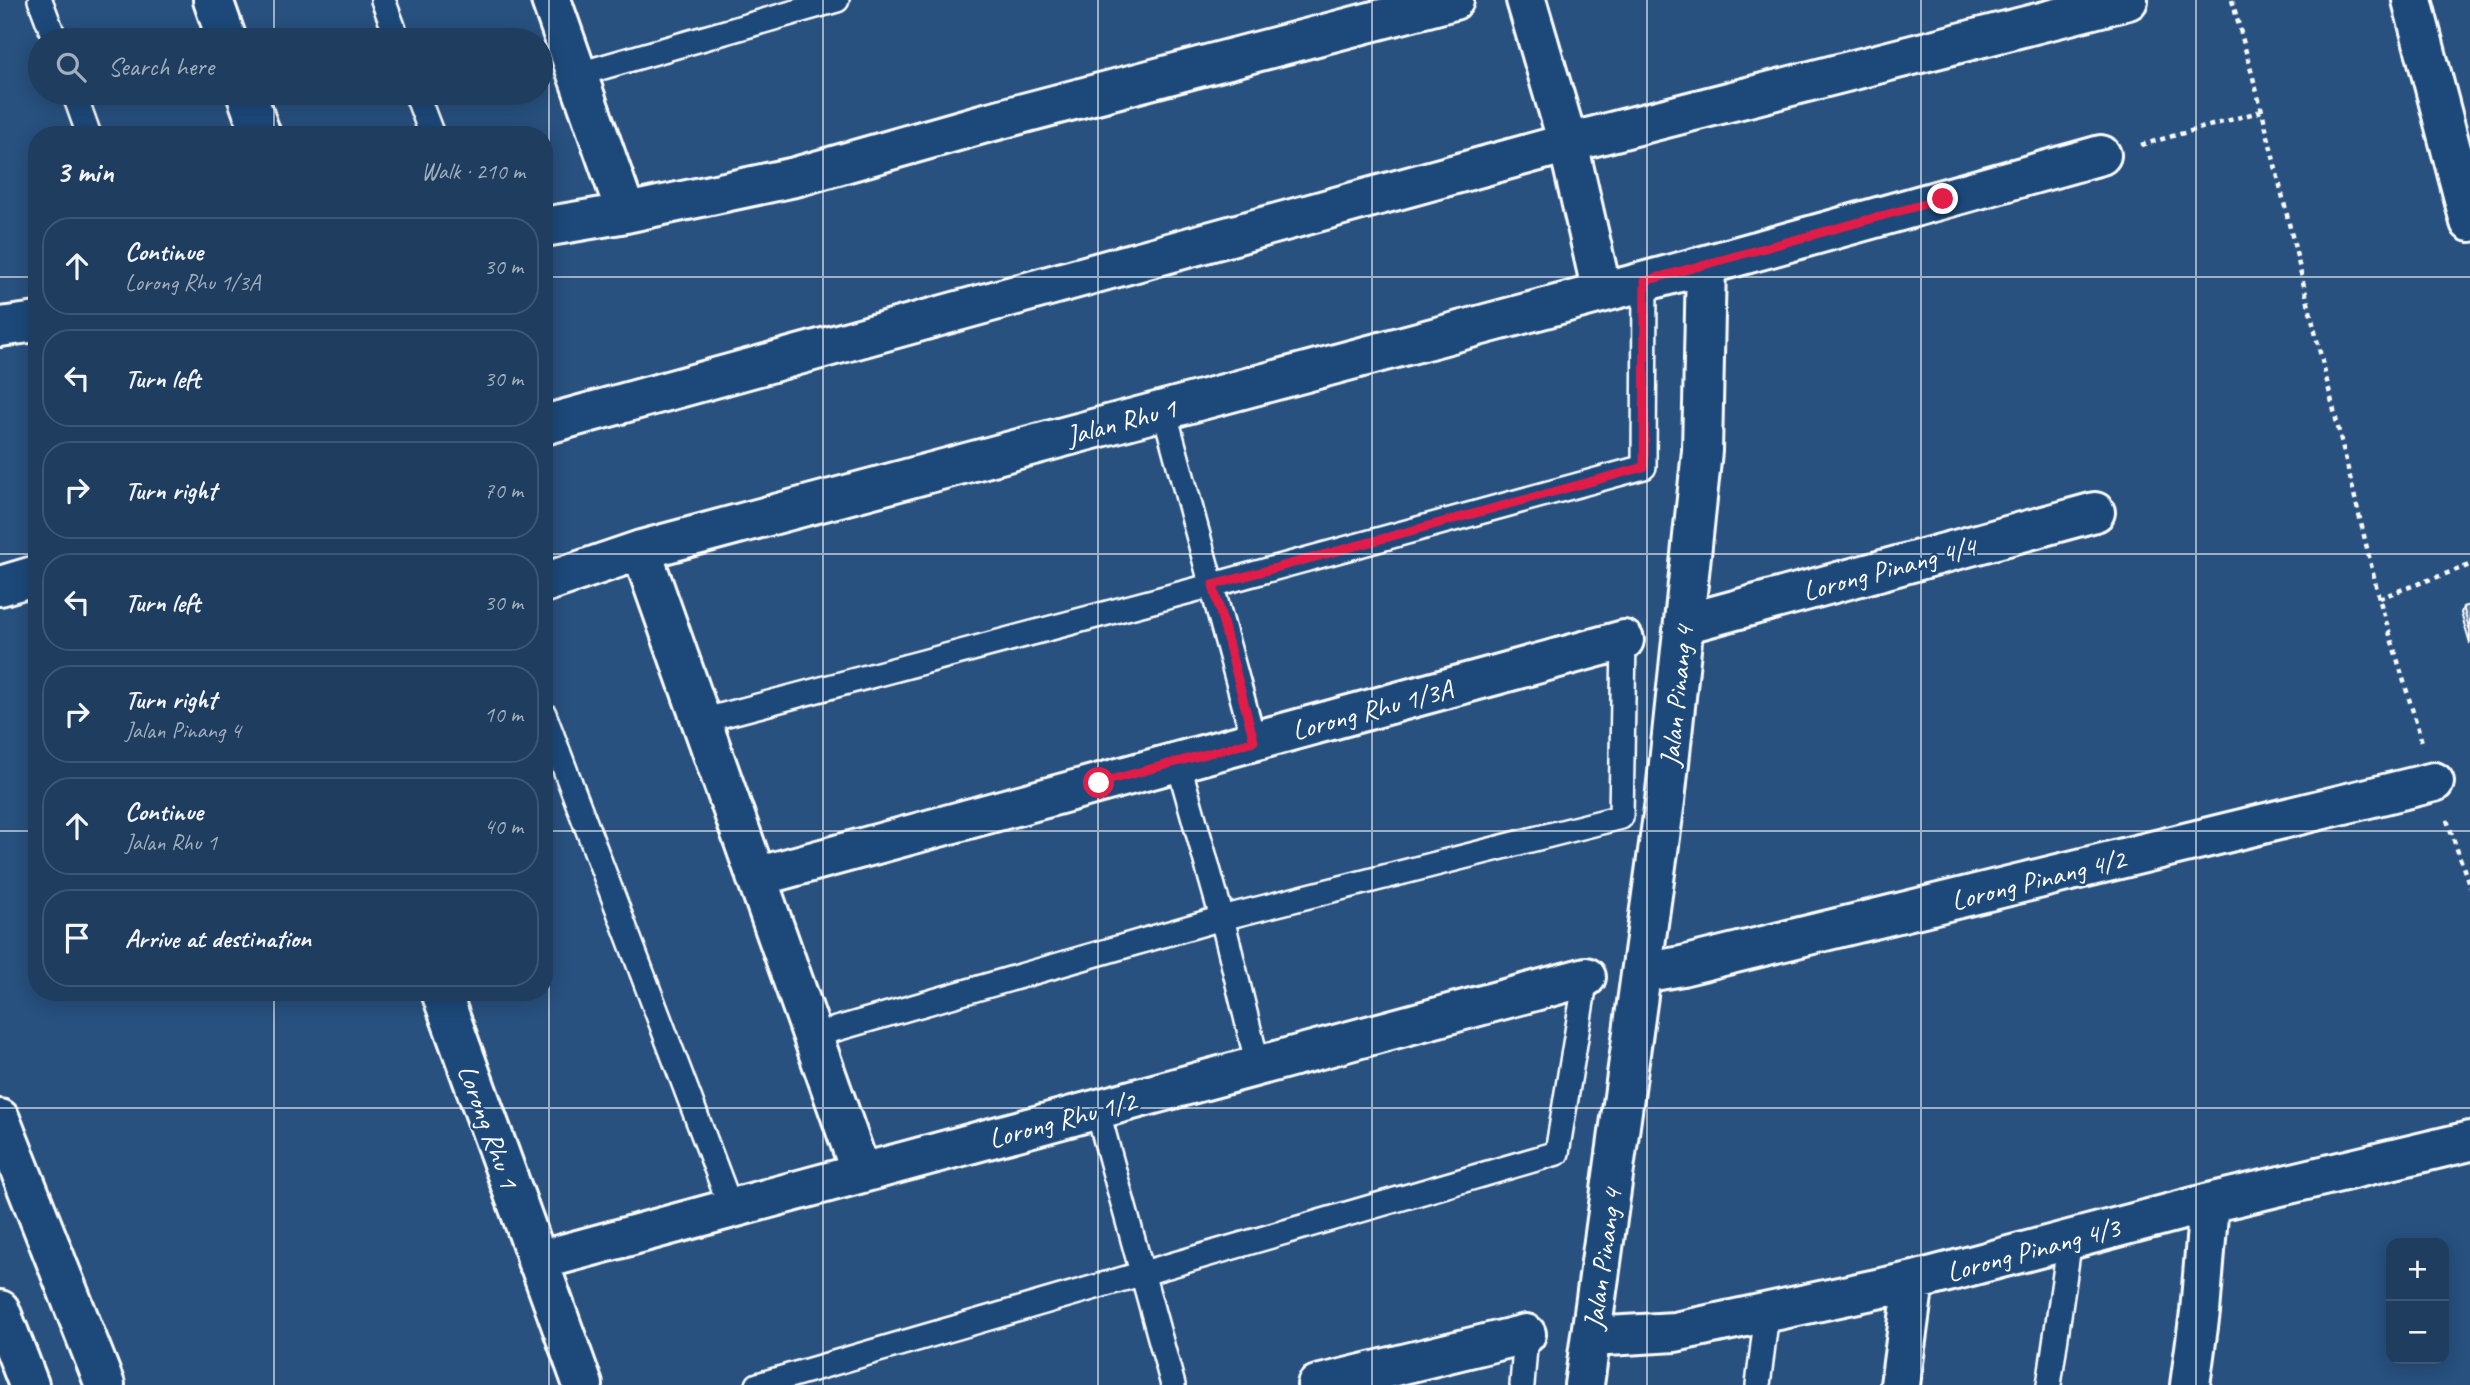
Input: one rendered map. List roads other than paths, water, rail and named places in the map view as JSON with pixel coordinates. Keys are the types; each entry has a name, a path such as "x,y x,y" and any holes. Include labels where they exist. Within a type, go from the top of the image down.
{"main road":[{"path":"213,0 223,28"},
{"path":"551,0 626,213"},
{"path":"1526,0 1568,142 1602,292 2101,155"},
{"path":"553,423 1568,142 2128,0"},
{"path":"2412,0 2470,222"},
{"path":"553,225 626,213 795,177 1442,1"},
{"path":"250,105 258,126"},
{"name":"Jalan Pinang 4","path":"1584,1385 1665,802 1702,451 1706,265"},
{"name":"Jalan Rhu 1","path":"640,550 1602,292"},
{"path":"0,327 28,323"},
{"name":"Lorong Pinang 4/4","path":"1684,624 2095,512"},
{"path":"553,580 640,550 860,1173"},
{"path":"0,586 28,578"},
{"name":"Lorong Rhu 1/3A","path":"756,877 1624,640"},
{"name":"Lorong Pinang 4/2","path":"1642,973 1682,966 2434,782"},
{"name":"Lorong Rhu 1/2","path":"537,1261 1586,977"},
{"name":"Lorong Rhu 1","path":"444,1001 583,1385"},
{"path":"0,1119 105,1385"},
{"name":"Lorong Pinang 4/3","path":"1591,1337 1675,1332 1914,1281 2209,1203 2470,1141"},
{"path":"2190,1385 2200,1312 2209,1203"},
{"path":"1900,1385 1914,1281"},
{"path":"0,1310 29,1385"},
{"path":"1317,1385 1525,1334"}],"lane":[{"path":"40,0 50,28"},
{"path":"383,0 394,28"},
{"path":"579,74 837,0"},
{"path":"78,105 86,126"},
{"path":"421,105 429,126"},
{"path":"701,721 1644,467 1645,281"},
{"path":"1164,410 1254,741"},
{"path":"812,1036 1223,918 1621,817 1624,640"},
{"path":"553,738 731,1209"},
{"path":"1178,762 1223,918 1258,1066"},
{"path":"758,1385 1557,1153 1586,977"},
{"path":"1097,1109 1173,1385"},
{"path":"2049,1385 2070,1239"},
{"path":"1758,1385 1767,1313"},
{"path":"1522,1385 1525,1334"}]}
